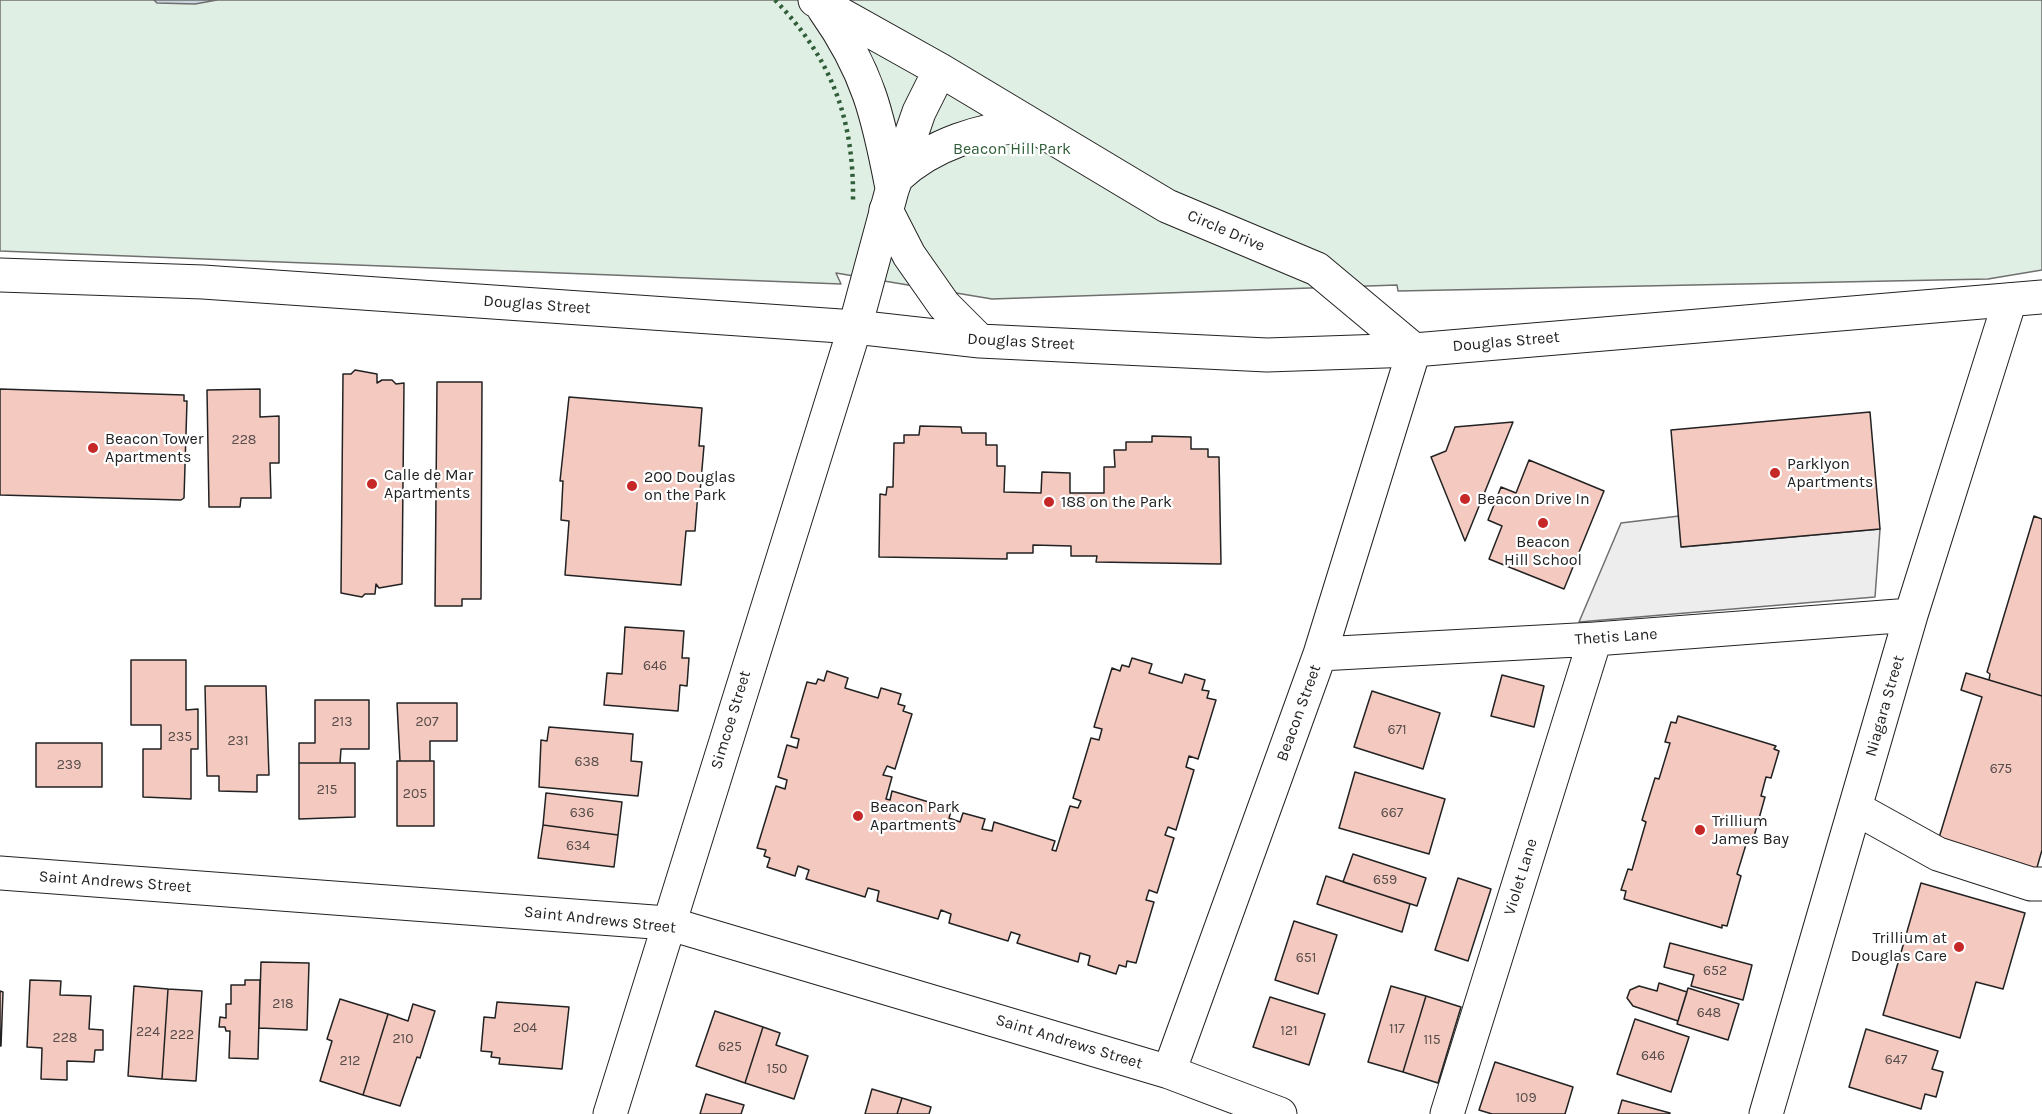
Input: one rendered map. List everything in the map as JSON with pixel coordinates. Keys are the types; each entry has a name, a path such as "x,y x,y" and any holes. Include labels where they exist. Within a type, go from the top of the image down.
{"street":[{"name":"Circle Drive","path":"818,2 940,70 1167,206 1317,269 1414,350"},
{"name":"Circle Drive","path":"818,2 847,41 867,82 882,136 892,193"},
{"name":"Circle Drive","path":"855,327 892,193 919,112 940,70"},
{"path":"980,341 944,305 909,255 892,193 931,151 995,128 1030,124"},
{"name":"Douglas Street","path":"0,275 203,282 855,327 980,341 1267,355 1414,350 2042,297"},
{"name":"Niagara Street","path":"1766,1114 1911,615 2010,300"},
{"name":"Simcoe Street","path":"610,1114 667,923 855,327"},
{"name":"Beacon Street","path":"1169,1072 1320,654 1414,350"},
{"name":"Thetis Lane","path":"1320,654 1595,639 1911,615"},
{"name":"Violet Lane","path":"1447,1114 1595,639"},
{"path":"1856,808 1938,854 2031,884 2042,884"},
{"name":"Saint Andrews Street","path":"0,873 667,923 1169,1072 1280,1114"}],"green space":[{"name":"Beacon Hill Park","path":"0,0 2042,0 2042,270 1988,279 1398,291 1397,285 992,299 836,273 841,284 0,251"}],"shaded area":[{"path":"154,0 217,0 195,4 157,3"},
{"path":"1679,516 1682,547 1880,529 1875,597 1579,622 1621,523"}],"building":[{"name":"Calle de Mar Apartments","path":"355,370 377,374 377,383 382,380 392,380 396,384 404,383 402,584 379,588 376,584 375,594 365,594 362,597 341,593 343,374 351,374"},
{"path":"437,382 482,382 481,599 462,599 462,606 435,606"},
{"name":"Beacon Tower Apartments","path":"0,389 184,395 184,401 187,401 184,498 181,500 0,495"},
{"path":"260,389 260,417 279,416 279,463 270,463 271,498 241,498 240,507 209,507 207,390"},
{"name":"200 Douglas on the Park","path":"569,397 702,408 699,446 704,446 700,492 698,492 695,531 686,531 681,585 565,575 569,521 561,520 563,481 560,481"},
{"name":"Parklyon Apartments","path":"1870,412 1880,529 1681,547 1671,430"},
{"name":"Beacon Drive In","path":"1513,422 1465,541 1431,457 1446,451 1455,427"},
{"name":"188 on the Park","path":"920,426 961,427 962,433 986,433 986,445 997,445 997,466 1005,466 1004,492 1041,493 1042,472 1070,473 1070,493 1104,493 1104,467 1115,467 1114,450 1126,450 1126,442 1152,442 1152,436 1191,437 1191,449 1208,449 1208,457 1219,457 1221,564 1096,562 1097,556 1071,556 1071,546 1033,545 1033,553 1007,553 1007,559 879,557 880,494 886,495 887,487 893,487 894,443 904,443 904,435 919,435"},
{"name":"Beacon Hill School","path":"1529,460 1604,491 1564,589 1489,559 1502,526 1488,520 1501,487 1516,493"},
{"path":"2034,516 2042,519 2042,696 1989,680 1990,674 1987,672"},
{"path":"625,627 684,631 682,658 689,658 687,686 680,685 678,711 604,705 607,673 622,674"},
{"name":"Beacon Park Apartments","path":"1132,658 1152,664 1149,673 1182,683 1185,674 1205,680 1202,690 1209,691 1207,698 1216,700 1198,759 1189,756 1186,767 1194,770 1176,830 1168,827 1165,835 1174,838 1157,893 1149,890 1146,900 1154,902 1136,963 1127,961 1126,967 1119,965 1116,974 1088,965 1090,956 1080,953 1078,962 1017,943 1020,935 1011,932 1008,941 949,923 951,914 941,910 938,919 877,901 879,891 868,888 865,897 806,879 809,870 798,866 795,876 767,867 770,858 764,856 766,850 757,848 776,786 785,789 787,780 778,777 787,745 797,748 799,739 791,737 807,682 816,684 818,679 824,681 827,671 848,678 845,688 878,698 881,688 901,694 898,704 905,706 903,711 912,714 895,769 887,766 883,775 892,777 886,799 890,800 892,791 952,809 949,818 960,822 963,813 985,819 982,829 992,831 994,822 1055,841 1052,850 1056,851 1070,806 1078,808 1081,801 1073,798 1091,738 1099,740 1102,729 1094,727 1112,668 1120,671 1122,665 1129,667"},
{"path":"131,660 186,660 186,710 198,709 198,749 191,749 191,799 143,797 143,749 161,749 161,725 131,725"},
{"path":"1966,673 2042,696 2042,850 2036,871 1938,841 1982,697 1961,690"},
{"path":"1502,675 1544,686 1534,727 1491,716"},
{"path":"205,686 266,686 269,775 257,775 257,792 219,791 219,776 207,776"},
{"path":"1372,691 1440,713 1423,769 1354,747"},
{"path":"315,700 369,700 369,749 341,749 340,763 299,763 299,743 315,743"},
{"path":"397,703 457,703 457,741 430,741 430,761 400,761"},
{"name":"Trillium James Bay","path":"1678,716 1776,746 1774,749 1779,751 1771,778 1766,777 1761,796 1765,797 1753,840 1748,838 1737,874 1741,876 1727,926 1722,925 1722,928 1624,899 1626,891 1621,890 1628,869 1632,870 1646,822 1642,820 1655,778 1659,779 1670,743 1665,742 1671,722 1676,723"},
{"path":"549,727 633,734 631,761 642,762 638,796 539,787 541,740 547,741"},
{"path":"36,743 102,743 102,787 36,787"},
{"path":"397,761 434,761 434,826 397,826"},
{"path":"299,763 355,763 355,817 299,819"},
{"path":"1355,772 1445,799 1429,854 1339,828"},
{"path":"546,793 622,802 618,835 543,825"},
{"path":"543,825 618,835 614,867 538,858"},
{"path":"1353,854 1426,878 1417,906 1343,882"},
{"path":"1326,876 1410,904 1402,932 1317,904"},
{"path":"1458,878 1491,889 1468,961 1435,950"},
{"name":"Trillium at Douglas Care","path":"1921,883 2025,913 2003,989 1976,982 1960,1038 1883,1015"},
{"path":"1294,921 1337,935 1318,994 1275,980"},
{"path":"1670,943 1752,965 1743,1000 1691,986 1694,975 1664,967"},
{"path":"261,962 309,963 307,1030 259,1028"},
{"path":"30,980 61,981 60,995 91,996 89,1029 103,1030 103,1050 95,1050 94,1062 67,1061 67,1080 41,1079 42,1048 27,1047"},
{"path":"245,980 260,980 258,1059 229,1058 230,1031 226,1031 225,1027 219,1027 220,1017 226,1018 226,1004 231,1004 231,985 245,985"},
{"path":"1659,983 1687,992 1678,1021 1633,1006 1627,998 1630,990 1639,986 1657,991"},
{"path":"134,986 168,989 162,1079 128,1076"},
{"path":"1391,986 1426,996 1403,1072 1368,1062"},
{"path":"1688,988 1739,1004 1728,1040 1677,1024"},
{"path":"168,989 202,991 196,1081 162,1079"},
{"path":"0,991 3,992 1,1046 0,1046"},
{"path":"1426,996 1461,1007 1438,1083 1403,1072"},
{"path":"1270,997 1325,1014 1309,1065 1253,1047"},
{"path":"340,999 388,1014 363,1095 320,1081 332,1041 327,1039"},
{"path":"497,1002 569,1007 562,1069 499,1064 500,1058 491,1057 492,1052 481,1051 484,1017 495,1018"},
{"path":"413,1004 435,1011 420,1058 417,1057 400,1106 363,1095 388,1014 408,1021"},
{"path":"715,1011 763,1027 745,1083 696,1066"},
{"path":"1635,1019 1689,1037 1671,1092 1617,1074"},
{"path":"763,1027 780,1033 776,1045 808,1056 794,1099 745,1083"},
{"path":"1866,1029 1938,1051 1932,1069 1943,1072 1936,1097 1925,1094 1921,1109 1849,1087"},
{"path":"1495,1062 1573,1087 1565,1114 1492,1114 1479,1110"},
{"path":"872,1089 902,1098 897,1114 865,1114"},
{"path":"706,1094 744,1105 741,1114 700,1114"},
{"path":"902,1098 931,1107 929,1114 897,1114"},
{"path":"1622,1100 1670,1113 1670,1114 1618,1114"}],"hedge":[{"path":"775,0 795,22 811,45 836,92 849,143 853,201"}],"place":[{"name":"Beacon Tower Apartments","path":"93,448"},
{"name":"Parklyon Apartments","path":"1775,473"},
{"name":"Calle de Mar Apartments","path":"372,484"},
{"name":"200 Douglas on the Park","path":"632,486"},
{"name":"Beacon Drive In","path":"1465,499"},
{"name":"188 on the Park","path":"1049,502"},
{"name":"Beacon Hill School","path":"1543,523"},
{"name":"Beacon Park Apartments","path":"858,816"},
{"name":"Trillium James Bay","path":"1700,830"},
{"name":"Trillium at Douglas Care","path":"1959,947"}]}
